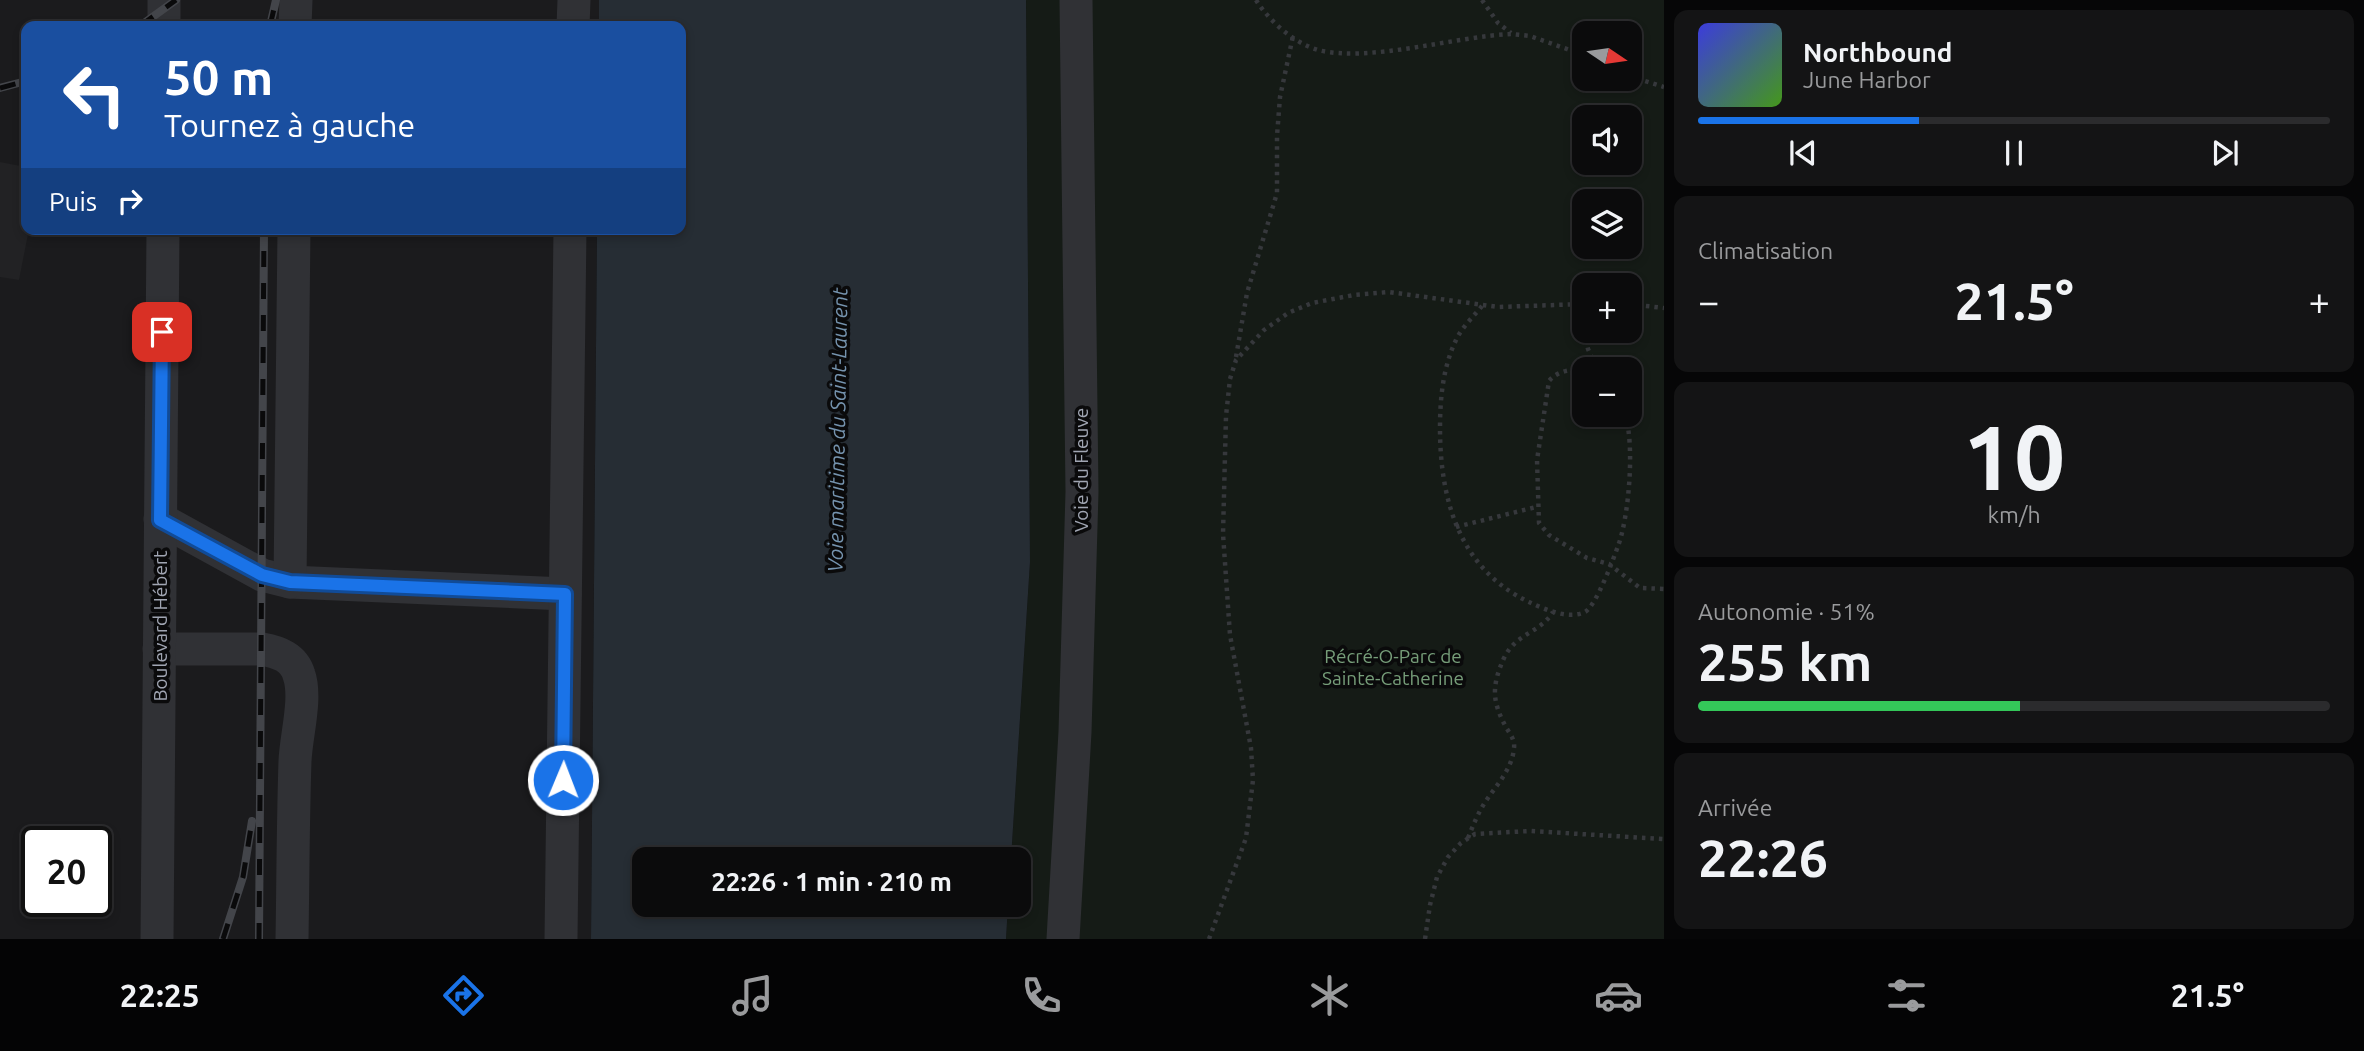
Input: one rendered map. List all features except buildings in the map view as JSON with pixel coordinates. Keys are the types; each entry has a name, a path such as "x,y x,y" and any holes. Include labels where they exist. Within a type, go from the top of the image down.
{"street":[{"path":"164,0 164,21"},
{"path":"295,21 296,0"},
{"path":"573,21 574,0"},
{"name":"Voie du Fleuve","path":"1063,939 1075,732 1082,492 1076,0"},
{"name":"Boulevard Hébert","path":"157,939 163,235"},
{"path":"290,582 294,235"},
{"path":"561,939 570,235"},
{"path":"160,520 262,575 290,582 565,594"},
{"path":"159,649 270,651 292,662 299,674 302,694 295,760 292,939"}],"path":[{"path":"1256,0 1277,25 1318,50 1381,51 1512,34 1530,36 1572,51"},
{"path":"1482,0 1498,23 1512,34"},
{"path":"1209,939 1246,838 1254,780 1251,748 1230,635 1223,534 1222,473 1226,416 1230,379 1236,360 1247,293 1277,193 1280,97 1293,36"},
{"path":"1642,80 1664,87"},
{"path":"1236,360 1264,330 1288,313 1312,303 1389,292 1482,305 1572,304"},
{"path":"1482,305 1457,337 1441,391 1443,478 1456,527 1464,545 1490,576 1524,600 1553,612 1586,612 1595,602 1624,530 1629,464 1628,427"},
{"path":"1642,305 1664,308"},
{"path":"1572,369 1553,375 1549,381 1537,460 1539,523 1549,535 1587,558 1609,564 1640,588 1664,589"},
{"path":"1456,527 1537,507"},
{"path":"1467,838 1482,807 1513,757 1515,744 1493,700 1505,657 1518,638 1545,624 1553,612"},
{"path":"1425,939 1437,877 1448,857 1467,838 1475,834 1530,831 1664,839"}],"shaded area":[{"path":"0,0 599,0 599,21 21,21 21,235 597,235 591,939 0,939"}],"green space":[{"name":"Récré-O-Parc de Sainte-Catherine","path":"1026,0 1664,0 1664,939 1006,939 1007,917 1031,917 1031,847 1012,847 1030,562"}],"water":[{"name":"Voie maritime du Saint-Laurent","path":"599,0 1026,0 1030,562 1012,847 632,847 632,917 1007,917 1006,939 591,939 597,235 686,235 686,21 599,21"}],"railway":[{"path":"147,21 176,0"},
{"path":"271,21 276,0"},
{"path":"0,88 21,82"},
{"path":"259,939 264,235"},
{"path":"223,939 243,877 252,821"}],"route":[{"path":"162,332 160,520 262,575 290,582 565,594 563,780"}]}
